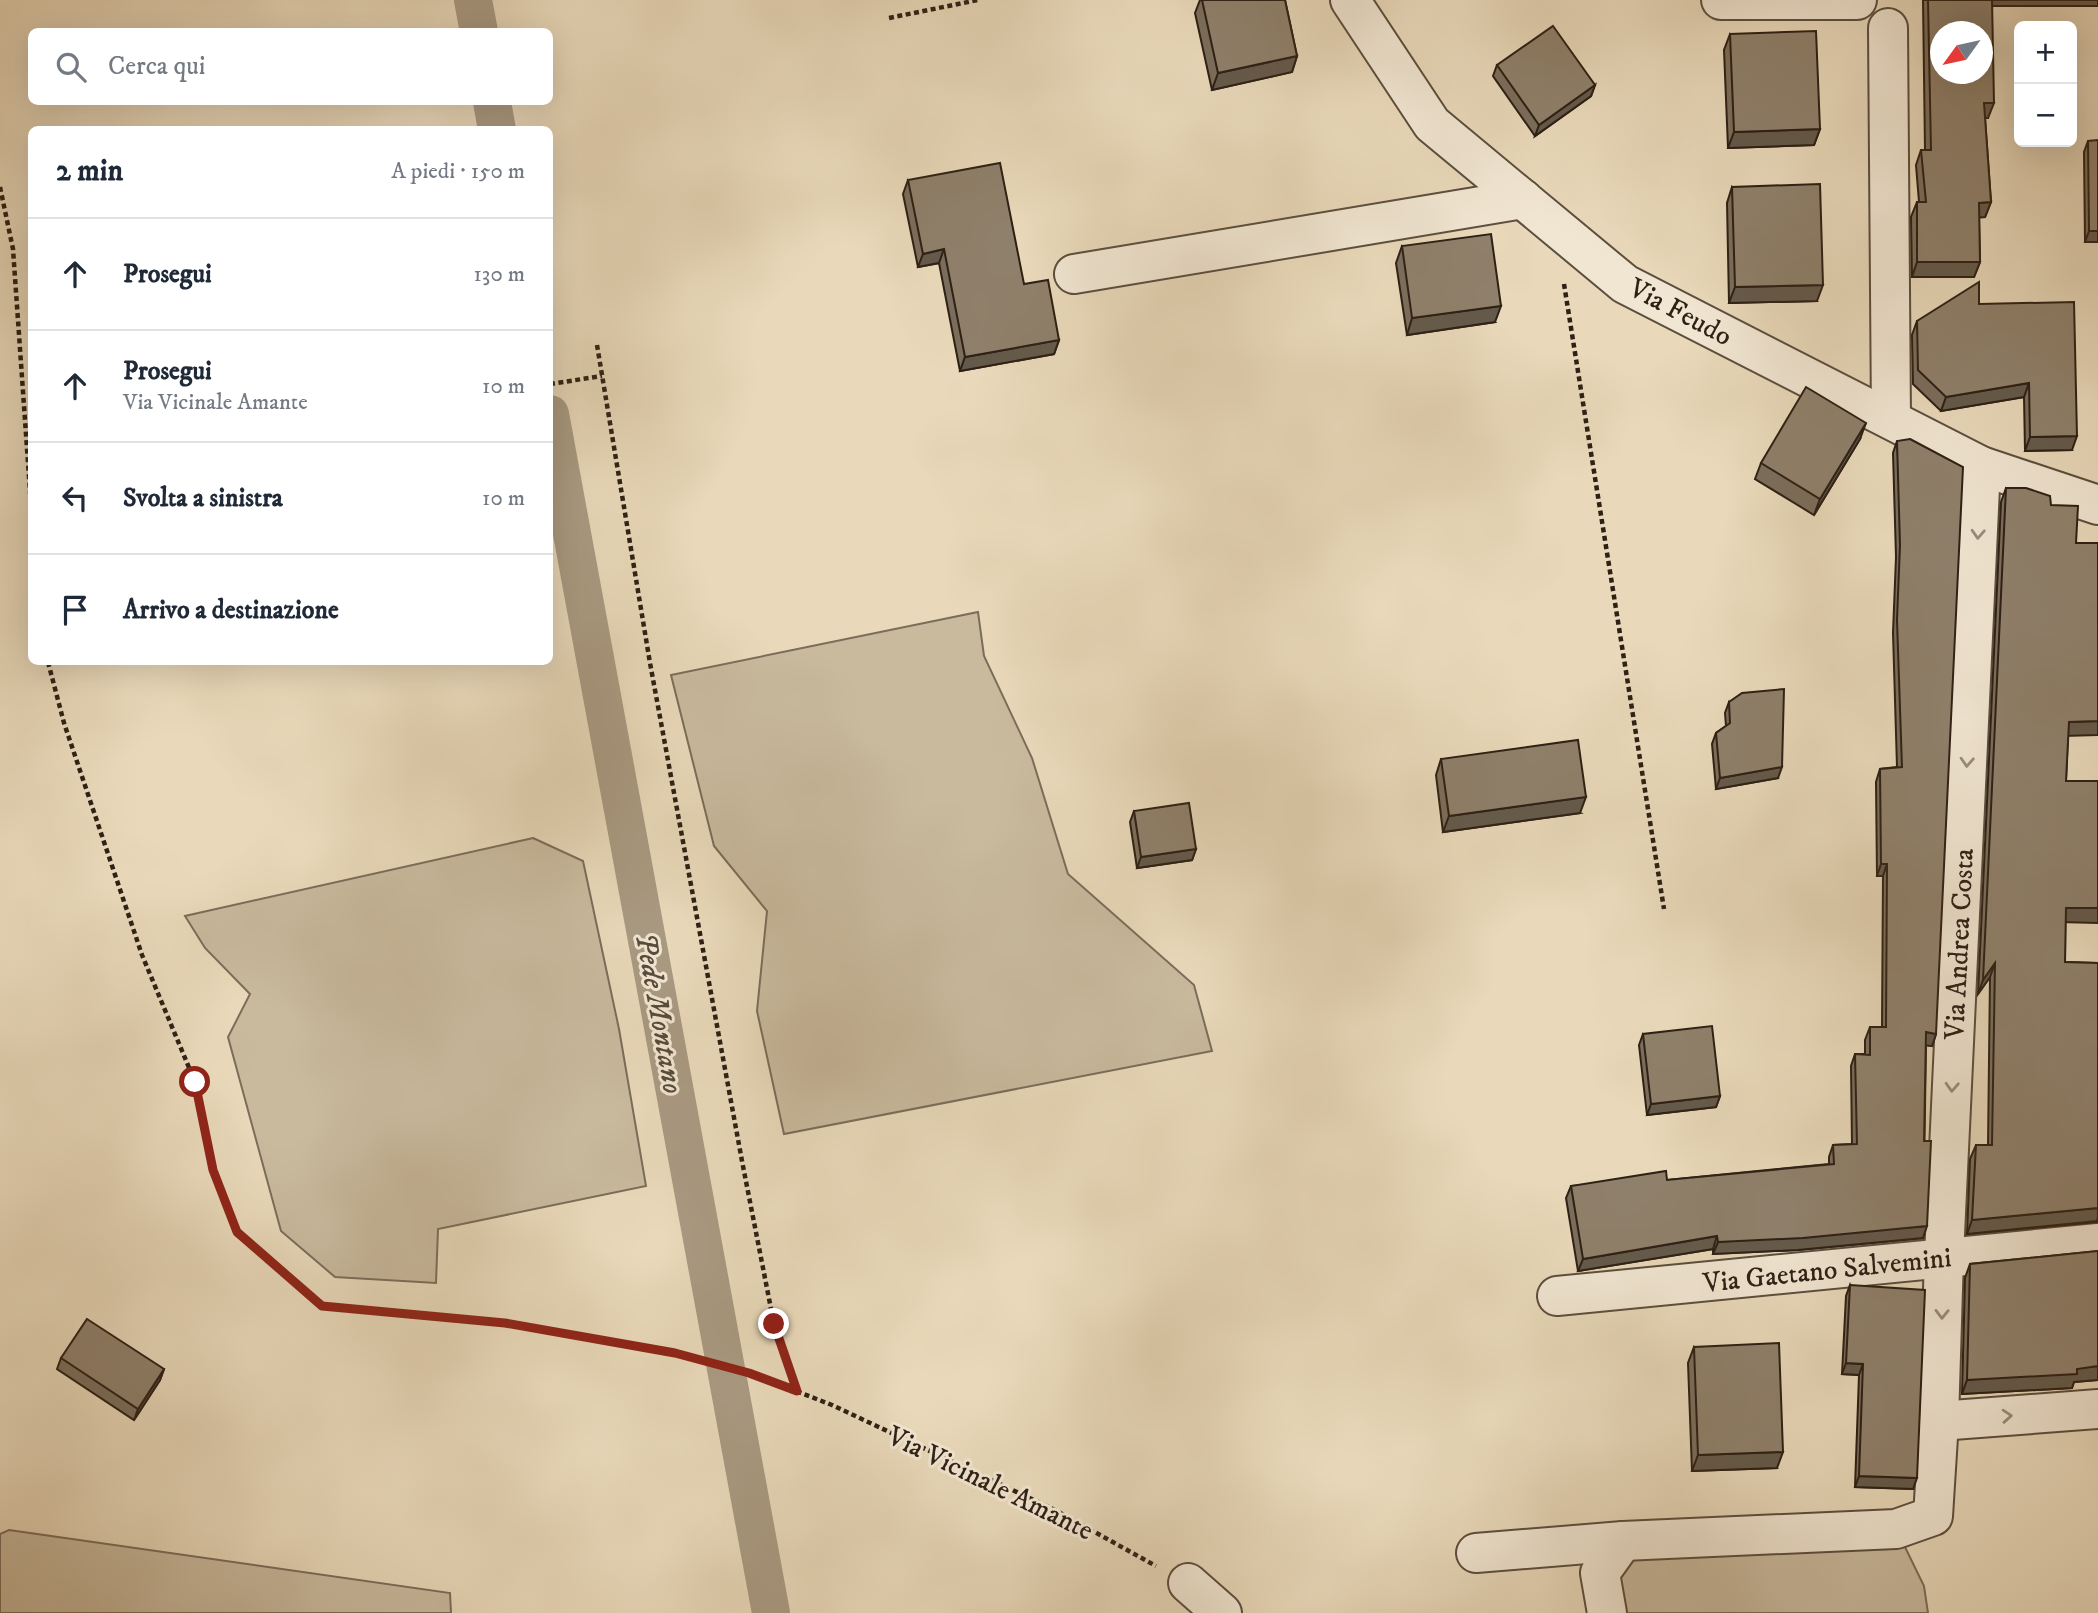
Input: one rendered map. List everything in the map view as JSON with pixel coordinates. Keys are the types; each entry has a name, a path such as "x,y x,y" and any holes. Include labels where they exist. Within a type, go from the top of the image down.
{"street":[{"name":"Via Feudo","path":"1350,0 1432,124 1625,284 1981,466 2098,505"},
{"path":"1721,0 1857,0"},
{"path":"1888,28 1891,419"},
{"path":"1074,274 1523,199"},
{"name":"Via Andrea Costa","path":"1623,1541 1896,1530 1933,1516 1981,466"},
{"name":"Via Gaetano Salvemini","path":"1557,1296 2098,1243"},
{"path":"1939,1421 2098,1409"},
{"path":"1476,1553 1623,1541"},
{"path":"1607,1613 1600,1573 1623,1541"},
{"path":"1188,1583 1222,1613"}],"path":[{"path":"889,18 978,0"},
{"path":"0,187 13,249 28,463"},
{"path":"1575,242 1563,285 1664,909"},
{"path":"597,345 650,663 742,1161 774,1324 797,1391"},
{"path":"553,384 602,376"},
{"name":"Via Vicinale Amante","path":"49,665 64,723 142,955 195,1082 213,1170 237,1232 322,1306 505,1323 708,1361 749,1373 797,1391 1055,1510 1188,1583"}],"shaded area":[{"path":"978,612 984,656 1032,758 1068,874 1194,985 1212,1051 784,1134 757,1011 767,911 714,846 671,675"},
{"path":"533,838 583,861 619,1029 646,1186 438,1229 436,1283 335,1277 281,1231 228,1037 250,994 205,948 185,916"},
{"path":"9,1530 450,1593 451,1613 0,1613 0,1534"},
{"path":"1670,1547 1905,1547 1924,1586 1928,1613 1626,1613 1614,1580 1624,1561"}],"building":[{"path":"1202,0 1285,0 1297,56 1218,73"},
{"path":"1928,0 1992,0 1992,21 1930,21 1930,84 1993,84 1993,52 1994,103 1984,103 1991,202 1979,203 1980,262 1917,262 1917,202 1926,202 1921,150 1931,150"},
{"path":"1553,26 1595,85 1539,125 1497,65"},
{"path":"1816,31 1820,129 1734,132 1730,34"},
{"path":"2098,140 2098,231 2089,231 2088,141"},
{"path":"1000,163 1024,284 1048,280 1059,340 965,357 944,249 923,254 908,180"},
{"path":"1820,184 1823,285 1735,287 1732,187"},
{"path":"1491,234 1501,306 1412,318 1402,246"},
{"path":"1979,282 1979,304 2074,302 2077,436 2030,437 2029,383 1946,397 1918,370 1917,321"},
{"path":"1806,387 1866,423 1820,499 1761,463"},
{"path":"1910,439 1963,467 1936,1034 1926,1032 1924,1141 1931,1141 1927,1226 1803,1238 1718,1242 1717,1236 1583,1259 1571,1186 1666,1171 1667,1180 1834,1164 1833,1145 1857,1144 1855,1054 1870,1055 1870,1027 1886,1027 1887,864 1881,864 1880,769 1902,767 1897,620 1900,545 1897,441"},
{"path":"2006,488 2026,488 2050,496 2051,505 2078,506 2076,543 2098,543 2098,721 2069,722 2066,781 2098,781 2098,908 2066,908 2065,962 2098,963 2098,1208 1972,1220 1976,1145 1992,1145 1995,963 1983,980"},
{"path":"1784,689 1782,767 1720,778 1716,733 1730,723 1729,702 1742,693"},
{"path":"1578,740 1586,797 1449,816 1441,759"},
{"path":"1189,803 1196,849 1141,857 1134,811"},
{"path":"1712,1026 1720,1096 1651,1104 1643,1034"},
{"path":"2098,1251 2098,1366 2077,1369 2077,1374 1967,1380 1970,1264"},
{"path":"1850,1285 1925,1290 1917,1478 1859,1476 1863,1364 1846,1363"},
{"path":"87,1319 164,1369 138,1409 61,1358"},
{"path":"1779,1343 1783,1452 1698,1455 1694,1347"}],"waterway":[{"name":"Pede Montano","path":"473,0 478,28"},
{"name":"Pede Montano","path":"493,105 496,126"},
{"name":"Pede Montano","path":"553,430 771,1613"}],"route":[{"path":"195,1082 213,1170 237,1232 322,1306 505,1323 675,1353 749,1373 797,1391 774,1324"}]}
